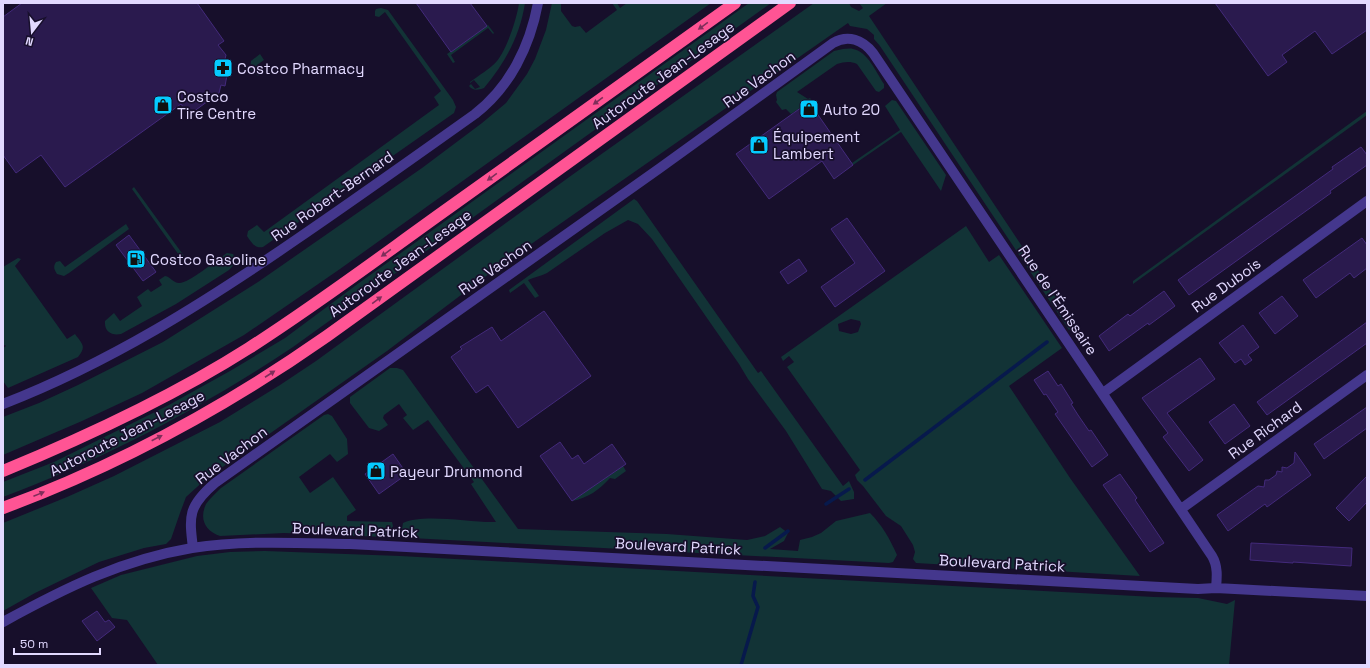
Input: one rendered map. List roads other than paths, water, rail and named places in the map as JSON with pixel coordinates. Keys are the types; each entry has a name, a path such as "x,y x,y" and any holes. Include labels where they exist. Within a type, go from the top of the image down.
{"highway":[{"name":"Autoroute Jean-Lesage","path":"3,470 59,447 147,406 192,382 249,348 337,288 735,3"},
{"name":"Autoroute Jean-Lesage","path":"3,508 49,490 126,454 223,403 267,376 327,336 790,3"}],"street":[{"name":"Rue Robert-Bernard","path":"3,404 36,391 107,356 158,329 199,304 320,223 475,114 496,94 514,69 530,35 538,3"},
{"name":"Rue Vachon","path":"193,548 190,525 191,514 198,500 215,483 654,173 833,43 843,39 855,39"},
{"name":"Rue de l'Émissaire","path":"855,39 865,44 873,53 1181,509 1214,560 1217,573 1216,588"},
{"name":"Rue Dubois","path":"1103,393 1367,201"},
{"name":"Rue Richard","path":"1181,509 1367,375"},
{"name":"Boulevard Patrick","path":"3,622 65,589 94,576 141,560 193,548 265,542 350,544 1198,589 1216,588 1367,596"}],"waterway":[{"path":"865,480 1047,342"},
{"path":"826,504 849,489"},
{"path":"765,548 788,531"},
{"path":"741,665 758,607 753,596 755,582"}],"place":[{"name":"Costco Pharmacy","path":"223,68"},
{"name":"Costco Tire Centre","path":"163,105"},
{"name":"Auto 20","path":"809,109"},
{"name":"Équipement Lambert","path":"759,145"},
{"name":"Costco Gasoline","path":"136,259"},
{"name":"Payeur Drummond","path":"376,471"}]}
